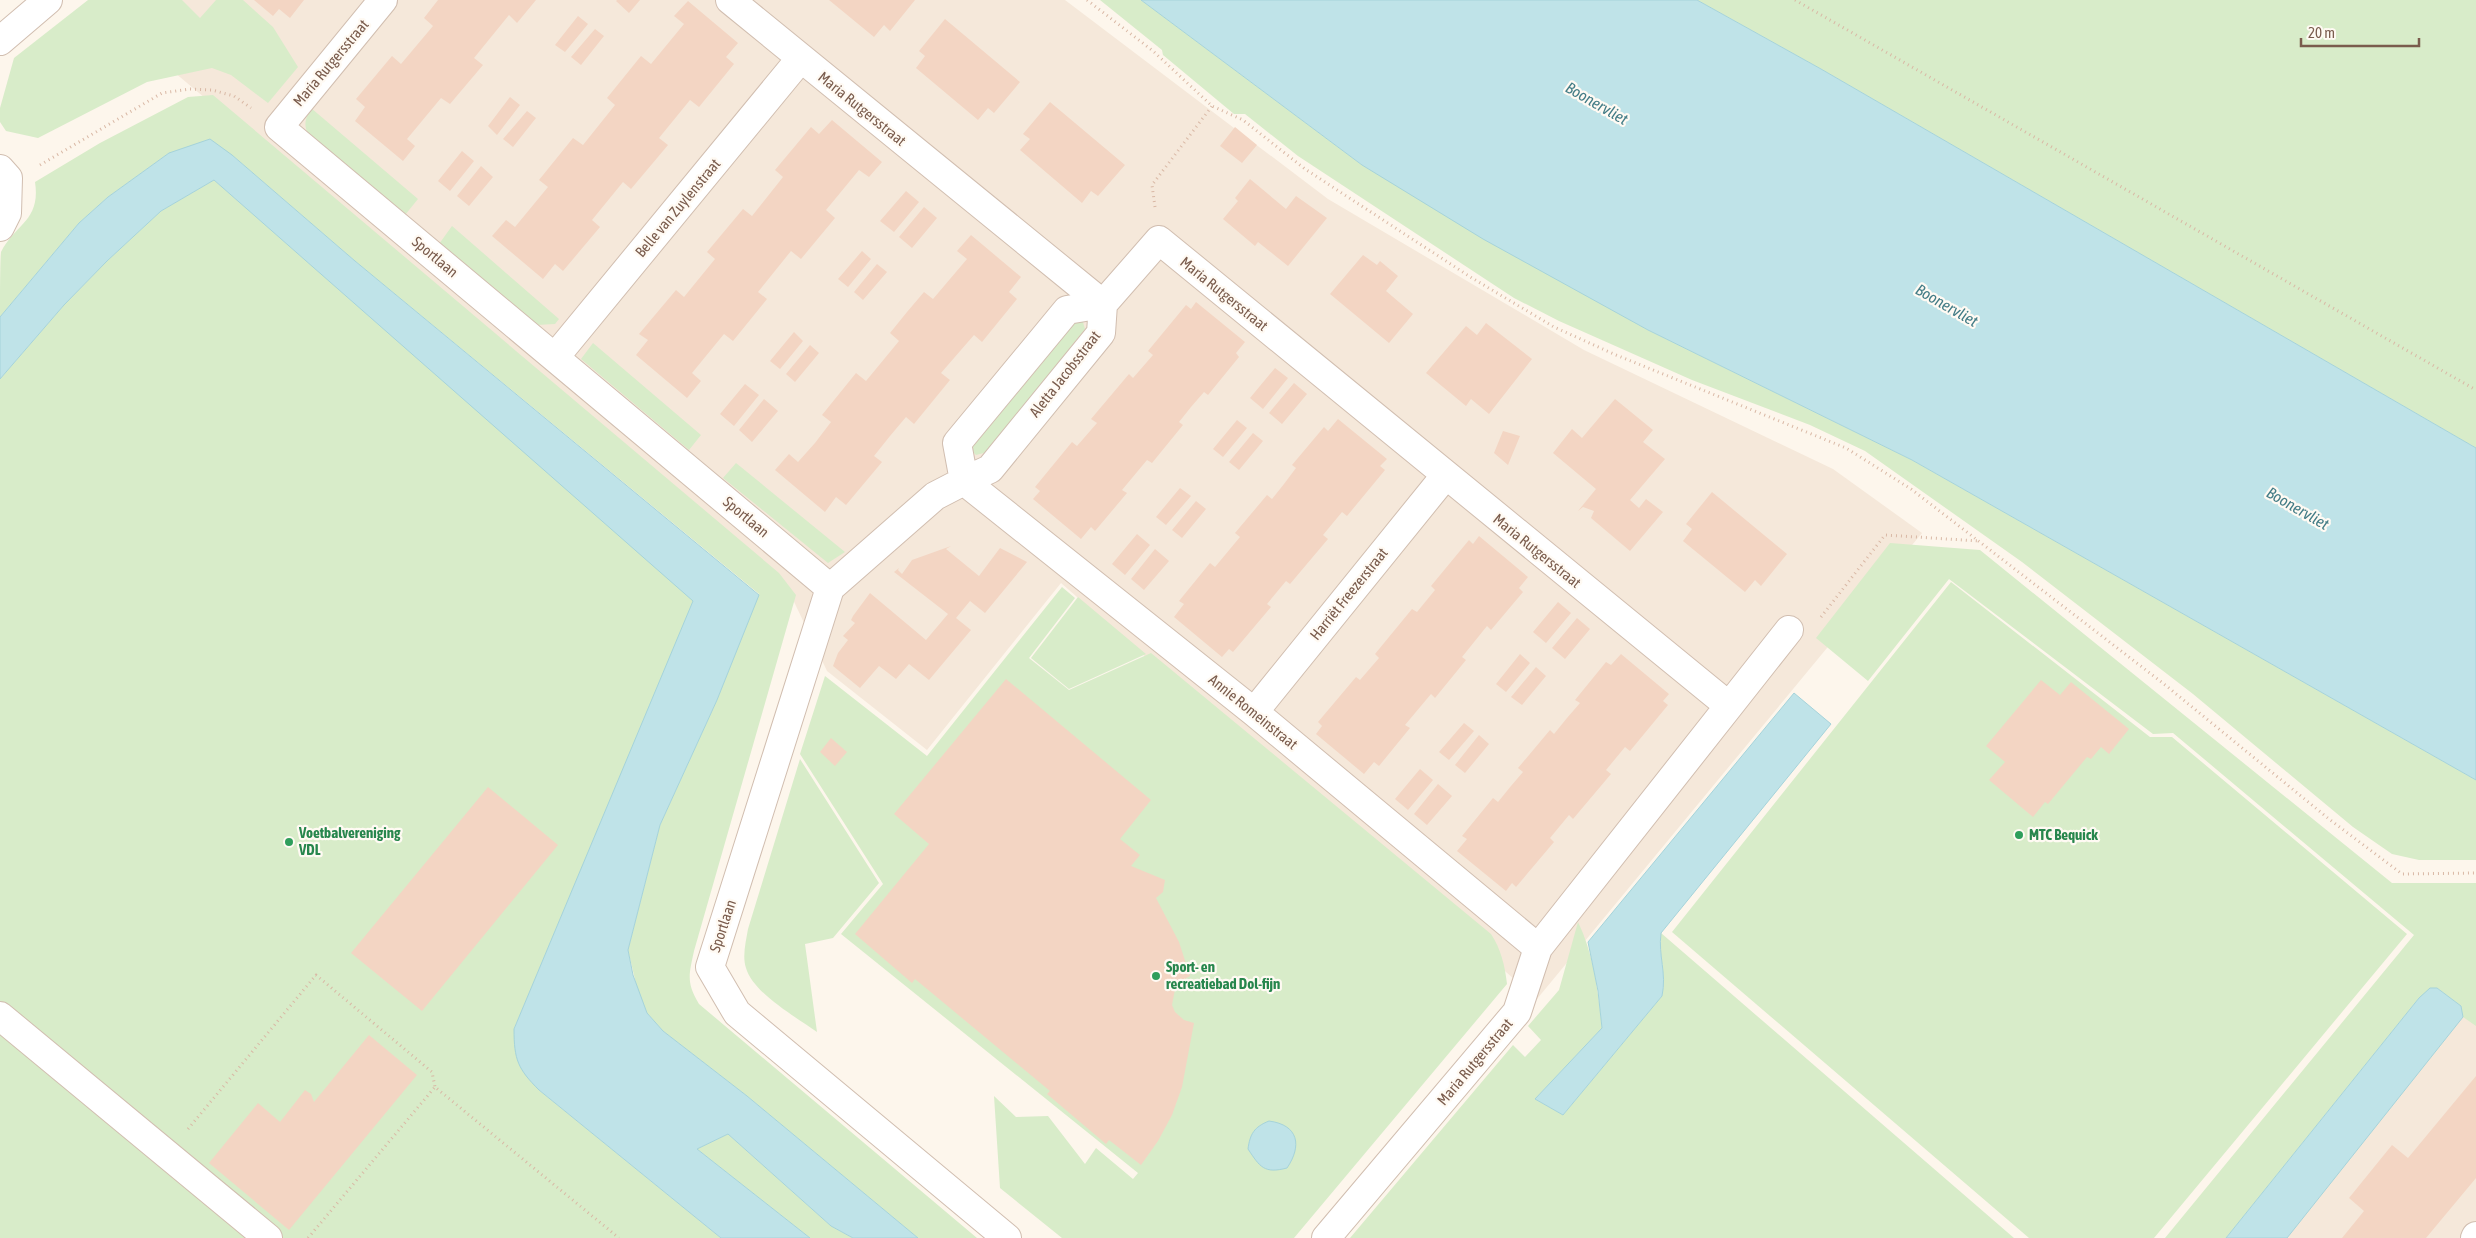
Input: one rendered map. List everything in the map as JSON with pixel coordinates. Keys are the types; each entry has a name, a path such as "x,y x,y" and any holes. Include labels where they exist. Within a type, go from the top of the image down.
{"street":[{"path":"0,40 48,0"},
{"name":"Maria Rutgersstraat","path":"279,126 383,0"},
{"name":"Maria Rutgersstraat","path":"730,0 1103,304 1159,240 1728,706"},
{"name":"Belle van Zuylenstraat","path":"555,357 801,58"},
{"name":"Sportlaan","path":"279,126 830,588 710,966 737,1012 1007,1238"},
{"path":"0,227 7,213 4,174"},
{"name":"Aletta Jacobsstraat","path":"830,588 935,496 990,469 1101,333 1103,304 1067,310 957,443 964,481"},
{"name":"Harriët Freezerstraat","path":"1254,712 1445,476"},
{"name":"Annie Romeinstraat","path":"964,481 1254,712 1538,948"},
{"name":"Maria Rutgersstraat","path":"1326,1238 1517,1012 1538,948 1789,630"},
{"path":"0,1016 268,1238"}],"path":[{"path":"1087,0 1153,51 1212,106 1243,120 1305,169 1472,278 1554,326 1650,369 1846,448 1911,489 2164,684 2329,819 2402,874 2476,873"},
{"path":"1794,0 2476,390"},
{"path":"4,174 44,163 162,93 190,89 212,90 234,96 279,126"},
{"path":"1152,184 1212,106"},
{"path":"1789,630 1803,640 1886,535 1980,542"},
{"path":"167,1154 316,975 432,1072 435,1087 619,1238"},
{"path":"308,1238 435,1087"}],"shaded area":[{"path":"88,0 1065,0 1328,199 1584,350 1833,469 1922,533 1537,999 1061,583 927,750 827,671 786,585"},
{"path":"2476,981 2476,1238 2284,1238"}],"green space":[{"path":"88,0 182,0 200,18 216,0 243,0 273,27 298,67 268,103 231,75 212,68 147,82 38,138 6,131 0,122 0,108 14,58"},
{"path":"1100,0 1141,0 1362,165 1648,330 1912,460 2476,780 2476,860 2419,860 2392,854 2353,827 2193,694 2022,562 1865,451 1810,425 1692,380 1559,321 1514,298 1298,156 1245,114 1234,114 1163,55 1162,50"},
{"path":"1697,0 2476,0 2476,448 1821,69"},
{"path":"213,95 779,573 796,595 694,951 690,984 699,1004 977,1238 918,1238 747,1096 663,1031 647,1013 638,992 628,950 660,825 717,700 759,594 355,261 232,155 169,153 108,197 79,223 0,317 1,252 31,214 36,195 35,182 100,143 188,97"},
{"path":"311,108 418,199 405,215 308,134 306,121"},
{"name":"Voetbalvereniging VDL","path":"214,180 694,601 514,1029 539,1090 721,1238 0,1238 0,379 64,305 107,261 161,211"},
{"path":"452,226 559,319 555,324 536,325 439,244"},
{"path":"1072,317 1082,319 1085,329 993,445 984,453 976,455 971,450 971,446"},
{"path":"593,343 701,435 689,450 581,359"},
{"path":"736,463 845,552 828,563 723,478"},
{"path":"1890,543 1980,550 2392,883 2476,883 2476,1026 2463,1017 2461,1006 2437,988 2419,998 2226,1238 2165,1238 2414,935 2173,733 2153,734 1949,579 1868,681 1816,638"},
{"name":"MTC Bequick","path":"1951,582 2150,737 2172,737 2407,934 2154,1238 2029,1238 1672,932"},
{"name":"Sport- en recreatiebad Dol-fijn","path":"1062,587 1075,598 1029,658 1069,690 1151,653 1491,934 1500,952 1507,984 1294,1238 1062,1238 1000,1188 994,1096 1016,1117 1048,1116 1085,1164 1096,1148 1133,1179 1138,1173 841,934 883,884 800,754 825,676 927,756"},
{"path":"1078,597 1146,654 1069,689 1031,658"},
{"path":"800,759 879,883 833,938 805,944 817,1032 776,1004 757,986 750,977 744,959 748,929"},
{"path":"1578,922 1592,960 1602,1028 1535,1099 1563,1115 1662,996 1664,980 1660,941 1661,933 2014,1238 1350,1238 1513,1045 1525,1057 1541,1040 1528,1026 1559,990"},
{"path":"728,1134 831,1226 853,1238 810,1238 697,1149"}],"water":[{"name":"Boonervliet","path":"1141,0 1697,0 1821,69 2476,448 2476,780 1912,460 1648,330 1483,239 1362,165"},
{"path":"210,139 232,155 355,261 759,595 717,700 660,825 628,950 633,975 647,1013 663,1031 747,1096 918,1238 853,1238 831,1226 728,1134 697,1149 810,1238 721,1238 539,1090 526,1076 516,1056 514,1029 693,601 214,180 161,211 107,261 64,305 0,379 0,317 79,223 108,197 169,153"},
{"path":"1794,693 1831,724 1661,933 1660,941 1664,980 1662,996 1563,1115 1535,1099 1602,1028 1598,991 1588,942"},
{"path":"2430,988 2437,988 2461,1006 2463,1017 2287,1238 2226,1238 2419,998"},
{"path":"1269,1121 1287,1127 1295,1138 1295,1152 1287,1168 1273,1170 1263,1168 1248,1149 1254,1132"}],"building":[{"path":"254,0 304,0 290,18 279,9 273,16"},
{"path":"438,0 536,0 517,23 509,15 474,58 483,65 450,104 441,98 407,139 415,146 403,161 355,121 365,107 356,99 392,56 401,64 433,26 424,18"},
{"path":"617,0 640,0 629,13"},
{"path":"829,0 915,0 890,31 884,25 874,37"},
{"path":"688,1 738,43 726,57 734,64 699,107 690,100 659,138 668,145 631,189 623,182 592,220 600,227 563,271 555,264 543,279 492,236 506,220 515,227 548,187 539,180 573,138 583,145 615,105 607,98 641,56 651,64 684,24 674,16"},
{"path":"578,16 588,24 565,52 555,45"},
{"path":"945,19 1020,82 994,113 988,108 978,120 916,68 925,56 919,51"},
{"path":"595,29 604,36 581,65 571,57"},
{"path":"510,97 520,105 497,135 488,126"},
{"path":"1050,102 1125,165 1098,196 1091,191 1082,203 1020,150 1030,139 1023,134"},
{"path":"527,111 536,118 513,147 503,139"},
{"path":"832,120 882,162 869,177 859,170 826,210 835,218 801,259 791,251 758,292 767,299 733,341 724,334 692,373 701,381 687,398 636,355 648,340 639,334 676,290 684,297 715,259 707,252 743,209 752,216 783,177 775,170 811,127 819,134"},
{"path":"1235,127 1257,145 1242,163 1220,146"},
{"path":"462,151 474,161 450,191 438,181"},
{"path":"481,166 493,177 469,206 457,196"},
{"path":"1250,179 1286,209 1296,196 1327,218 1288,266 1258,242 1255,246 1223,219 1238,201 1235,198"},
{"path":"906,191 919,202 894,232 880,221"},
{"path":"924,207 937,218 912,248 899,237"},
{"path":"971,235 1021,277 1009,292 1017,299 982,342 974,335 941,373 950,380 914,424 906,417 890,436 874,456 882,462 846,505 836,497 825,512 775,470 789,454 798,462 815,443 831,422 822,415 856,373 866,381 899,341 890,333 907,312 924,292 933,299 967,259 957,251"},
{"path":"862,251 871,259 848,287 838,279"},
{"path":"1363,255 1377,265 1380,261 1398,276 1386,291 1413,314 1389,343 1330,294"},
{"path":"877,264 887,272 863,300 854,292"},
{"path":"1196,302 1245,342 1236,353 1239,357 1208,395 1204,392 1191,407 1179,422 1183,425 1152,463 1147,460 1122,490 1127,493 1095,531 1091,527 1081,539 1033,499 1040,491 1035,487 1072,442 1077,446 1097,423 1091,419 1129,374 1133,378 1153,355 1148,351 1186,305 1191,309"},
{"path":"1486,323 1532,359 1489,414 1471,399 1466,406 1426,373 1466,326 1477,335"},
{"path":"794,332 803,341 780,369 770,361"},
{"path":"810,345 819,353 795,382 786,374"},
{"path":"1275,368 1288,378 1263,409 1250,398"},
{"path":"1294,383 1307,394 1282,424 1269,413"},
{"path":"745,384 759,395 734,426 720,414"},
{"path":"764,399 778,411 752,442 739,430"},
{"path":"1615,399 1653,430 1643,442 1665,459 1630,500 1639,508 1646,499 1663,512 1630,551 1591,518 1594,511 1583,507 1578,511 1596,489 1553,453 1572,429 1582,438"},
{"path":"1338,419 1387,459 1380,466 1385,470 1347,516 1342,512 1323,535 1328,539 1290,584 1286,581 1267,604 1271,607 1233,652 1229,649 1222,657 1174,617 1184,604 1179,601 1210,563 1215,567 1240,537 1235,533 1267,495 1272,499 1296,468 1292,465 1324,427 1328,431"},
{"path":"1237,420 1247,428 1223,457 1213,449"},
{"path":"1503,431 1520,436 1508,465 1494,453"},
{"path":"1253,433 1263,441 1239,470 1229,462"},
{"path":"1180,488 1191,496 1166,525 1156,517"},
{"path":"1712,492 1787,554 1761,586 1755,580 1745,592 1683,541 1692,529 1686,524"},
{"path":"1196,501 1206,509 1182,538 1172,530"},
{"path":"1137,534 1150,545 1125,575 1112,564"},
{"path":"1479,536 1528,577 1519,588 1523,592 1491,630 1487,626 1462,657 1466,660 1435,698 1431,694 1405,725 1410,728 1379,766 1374,762 1364,774 1316,734 1322,726 1318,722 1356,677 1360,680 1379,658 1375,654 1412,609 1417,612 1435,590 1431,586 1469,540 1473,544"},
{"path":"951,546 946,549 979,576 1000,548 1027,562 985,613 970,601 956,618 971,630 929,680 909,664 896,679 879,666 860,688 833,666 838,653 848,640 843,636 855,623 851,620 853,616 870,593 926,640 948,614 894,572 899,568 898,570 902,574 912,560"},
{"path":"1155,549 1169,561 1144,590 1131,579"},
{"path":"1558,602 1571,613 1546,643 1533,632"},
{"path":"1577,618 1590,629 1565,659 1552,648"},
{"path":"1520,654 1530,663 1506,692 1496,684"},
{"path":"1621,654 1669,694 1663,701 1668,705 1630,751 1625,747 1606,770 1611,774 1573,819 1569,815 1550,838 1554,842 1516,887 1512,883 1506,891 1457,851 1467,839 1462,836 1493,798 1498,802 1523,772 1518,768 1550,730 1554,734 1580,703 1575,700 1606,662 1611,665"},
{"path":"1536,667 1546,676 1522,705 1511,697"},
{"path":"1006,679 1151,800 1120,839 1140,855 1131,866 1165,880 1163,892 1156,898 1179,942 1190,976 1176,984 1172,1005 1175,1012 1184,1020 1194,1023 1182,1087 1172,1115 1158,1141 1141,1165 1109,1140 1106,1144 1047,1094 1050,1091 915,979 912,983 855,934 929,844 894,814"},
{"path":"2041,680 2060,695 2071,682 2129,729 2109,754 2101,747 2091,759 2087,757 2048,804 2045,802 2033,817 1989,780 2005,762 1986,746"},
{"path":"1464,723 1474,731 1449,760 1439,752"},
{"path":"1479,735 1489,744 1465,773 1455,765"},
{"path":"831,738 847,752 835,766 820,752"},
{"path":"1420,769 1433,780 1408,810 1395,799"},
{"path":"1438,784 1452,796 1427,825 1414,814"},
{"path":"488,787 558,845 422,1011 351,953"},
{"path":"369,1035 417,1075 289,1230 209,1163 258,1103 280,1122 305,1090 311,1094 314,1102"},
{"path":"2476,1076 2476,1178 2426,1238 2342,1238 2364,1211 2349,1198 2392,1145 2408,1158"}],"place":[{"name":"MTC Bequick","path":"2019,835"},
{"name":"Voetbalvereniging VDL","path":"289,842"},
{"name":"Sport- en recreatiebad Dol-fijn","path":"1156,976"}]}
